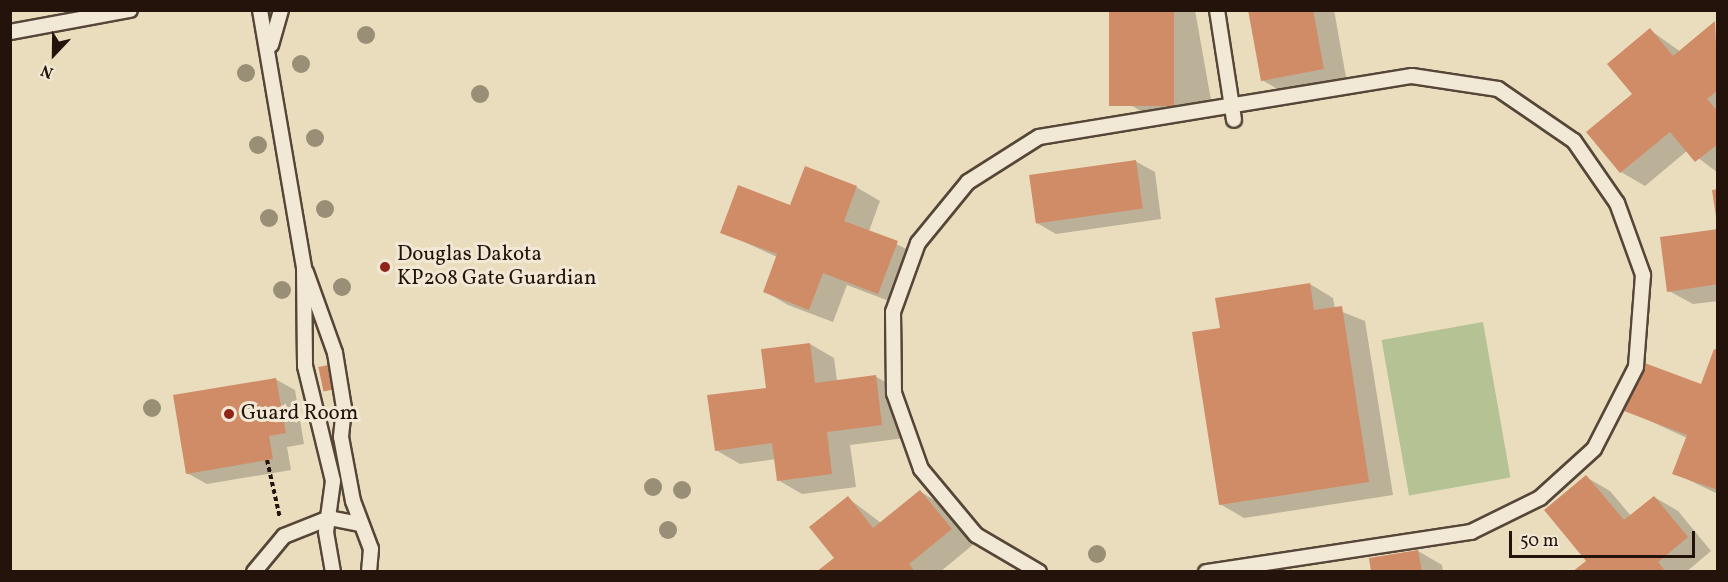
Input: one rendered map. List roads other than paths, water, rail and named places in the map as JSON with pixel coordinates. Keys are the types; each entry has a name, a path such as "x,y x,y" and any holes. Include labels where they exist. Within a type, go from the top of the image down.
{"lane":[{"path":"10,32 130,10"},
{"path":"260,10 304,268 305,366 333,481 329,518 333,572"},
{"path":"270,59 272,30 281,10"},
{"path":"1217,10 1234,120"},
{"path":"1039,572 976,536 921,470 894,381 893,312 918,243 968,182 1039,137 1412,76 1498,89 1574,141 1617,202 1643,274 1636,367 1594,448 1540,498 1471,532 1206,572"},
{"path":"304,268 335,352 344,408 341,437 360,524 371,549 369,572"},
{"path":"254,572 284,536 329,518 360,524"}],"place":[{"name":"Douglas Dakota KP208 Gate Guardian","path":"385,267"},
{"name":"Guard Room","path":"229,414"}]}
